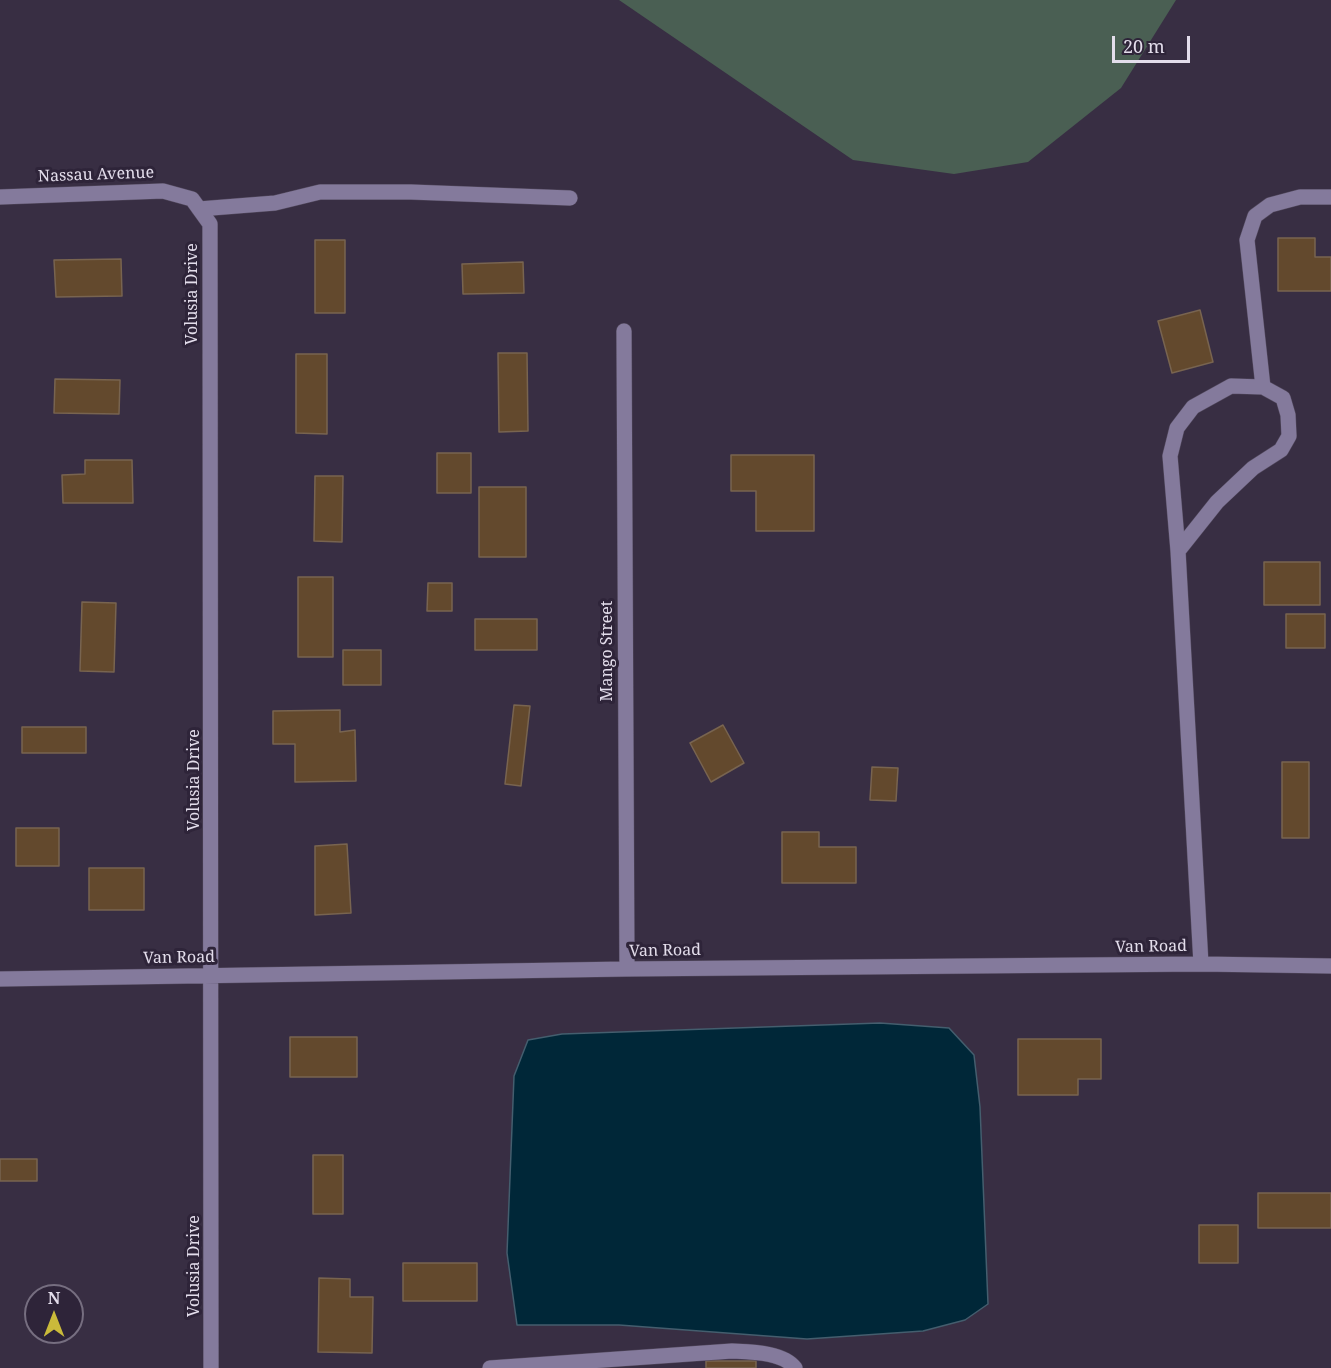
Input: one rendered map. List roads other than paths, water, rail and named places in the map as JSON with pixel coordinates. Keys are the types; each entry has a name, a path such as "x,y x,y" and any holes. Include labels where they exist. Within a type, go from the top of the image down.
{"street":[{"name":"Nassau Avenue","path":"0,197 163,191 195,204"},
{"path":"195,204 275,202 320,192 411,192 570,198"},
{"path":"1263,387 1246,240 1255,216 1270,205 1300,197 1331,197"},
{"name":"Volusia Drive","path":"195,204 210,224 212,1368"},
{"name":"Mango Street","path":"624,332 627,969"},
{"path":"1178,551 1216,502 1253,468 1281,450 1289,436 1284,398 1263,387 1231,386 1193,407 1177,428 1170,456 1178,551 1201,964"},
{"name":"Van Road","path":"0,979 627,969 1201,964 1331,966"},
{"path":"490,1368 732,1352 763,1353 791,1362 795,1368"}],"water":[{"path":"880,1023 949,1028 974,1055 980,1107 988,1304 965,1320 923,1331 807,1339 619,1325 517,1325 507,1253 514,1076 528,1040 562,1034"}]}
